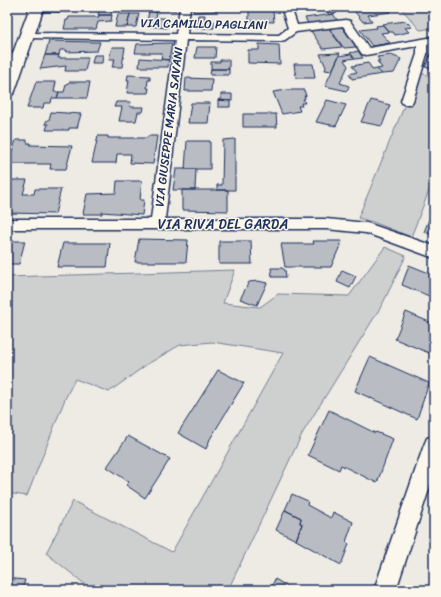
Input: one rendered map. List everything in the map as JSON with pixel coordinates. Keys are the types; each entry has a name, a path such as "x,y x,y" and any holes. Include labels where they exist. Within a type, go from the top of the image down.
{"street":[{"name":"VIA GIUSEPPE MARIA SAVANI","path":"157,224 186,7"},
{"path":"286,7 293,29"},
{"path":"7,91 37,9"},
{"name":"VIA CAMILLO PAGLIANI","path":"27,36 281,38 293,29 346,23 366,52 434,40"},
{"path":"407,101 422,54 422,42"},
{"name":"VIA RIVA DEL GARDA","path":"7,224 326,224 367,228 434,252"},
{"path":"385,590 434,445"}],"lane":[{"path":"37,9 68,10 68,7"}],"shaded area":[{"path":"400,7 434,7 434,28 420,30"},
{"path":"418,73 434,76 434,178 411,237 373,222 358,218"},
{"path":"385,247 406,256 382,305 302,434 228,590 92,590 46,553 73,501 172,552 283,353 212,342 180,345 146,365 109,392 75,379 65,399 27,496 7,493 7,277 235,270 223,303 260,307 278,294 349,296"}],"building":[{"path":"100,7 113,7 111,15 98,15"},
{"path":"150,7 176,7 176,10 157,10 157,12 149,11"},
{"path":"217,7 217,11 193,12 193,8"},
{"path":"315,7 334,7 337,13 329,15 327,11 317,11"},
{"path":"351,7 387,7 391,12 368,15 372,21 363,22"},
{"path":"256,9 273,11 274,22 249,21 249,10"},
{"path":"149,11 157,12 156,18 165,18 164,22 168,22 167,28 146,26"},
{"path":"118,14 130,14 127,27 115,27"},
{"path":"130,14 139,14 136,27 127,27"},
{"path":"333,14 338,21 309,25 305,18"},
{"path":"99,15 112,15 111,21 98,22 96,29 64,29 66,20 68,20 69,17 99,17"},
{"path":"198,15 205,15 204,21 214,21 214,28 196,28"},
{"path":"406,21 412,27 405,28 409,32 395,35 393,32 389,32 382,24"},
{"path":"383,25 389,32 381,33 390,43 372,46 360,30 377,28 376,26"},
{"path":"342,27 356,47 344,48 329,28"},
{"path":"329,28 342,47 323,49 311,31"},
{"path":"49,41 100,42 97,51 66,52 67,50 60,50 59,55 45,55"},
{"path":"172,43 169,60 161,59 162,53 135,53 137,44"},
{"path":"259,44 279,45 280,64 248,63 248,50 259,50"},
{"path":"112,47 125,47 122,67 112,67 115,59 109,59"},
{"path":"197,47 216,47 215,58 195,58"},
{"path":"358,51 363,58 355,59 350,53"},
{"path":"340,53 332,71 325,70 326,67 320,54"},
{"path":"431,53 434,54 434,69 425,67"},
{"path":"351,54 354,58 344,60 348,66 340,83 349,86 347,91 325,86 339,56"},
{"path":"45,55 59,55 58,58 88,58 85,71 65,71 66,66 40,69"},
{"path":"94,55 103,55 102,63 92,63"},
{"path":"391,55 401,59 394,73 382,74 377,69 382,68 377,61 380,61 377,57"},
{"path":"140,58 169,60 168,67 139,67"},
{"path":"220,60 229,60 229,69 211,69 211,62 220,62"},
{"path":"368,63 373,70 377,69 382,74 352,79 349,74 357,72 352,66"},
{"path":"294,64 313,64 315,78 296,78"},
{"path":"211,69 229,69 229,75 210,75"},
{"path":"128,75 150,76 147,88 149,88 148,93 127,93 129,80 127,80"},
{"path":"186,78 212,79 211,91 185,91"},
{"path":"36,82 56,82 54,92 59,92 57,98 52,98 51,103 44,103 43,108 27,108"},
{"path":"69,82 90,82 87,98 57,98 59,92 64,92 66,85"},
{"path":"304,90 306,96 304,96 305,99 303,99 305,103 301,103 302,106 298,106 300,111 282,114 273,92"},
{"path":"221,94 232,94 232,101 218,100 221,99"},
{"path":"218,100 230,101 230,107 218,107"},
{"path":"327,100 346,105 336,126 316,122"},
{"path":"371,100 390,105 382,126 361,122"},
{"path":"116,102 131,102 130,107 144,107 143,112 138,112 136,121 119,121 122,107 114,107"},
{"path":"191,103 210,103 208,123 188,123"},
{"path":"51,112 81,114 77,128 69,128 69,130 46,130 48,124 45,124 47,120 49,120"},
{"path":"243,114 276,114 277,127 243,127"},
{"path":"98,136 108,136 108,138 147,138 148,136 157,136 153,164 130,163 131,154 117,154 116,163 92,163"},
{"path":"235,139 235,190 217,190 217,185 222,185 223,140"},
{"path":"16,140 27,140 27,143 31,143 30,145 72,146 66,169 50,169 51,164 8,164"},
{"path":"187,141 210,141 210,169 185,169"},
{"path":"176,169 196,169 195,190 173,190"},
{"path":"7,180 27,180 23,194 34,194 35,189 61,189 55,214 7,213"},
{"path":"117,181 142,181 140,200 144,200 142,215 102,212 102,214 83,214 87,194 116,193"},
{"path":"182,190 228,190 228,211 182,210"},
{"path":"432,212 434,213 434,235 424,232"},
{"path":"139,239 188,240 186,262 135,262"},
{"path":"7,241 25,241 19,264 7,264"},
{"path":"219,241 251,241 252,264 219,264"},
{"path":"313,241 342,241 331,267 285,267 281,244 314,244"},
{"path":"63,243 110,243 107,267 57,267"},
{"path":"409,265 434,275 434,298 402,285"},
{"path":"271,268 282,268 285,270 286,277 272,277"},
{"path":"342,270 356,276 350,288 337,282"},
{"path":"258,281 267,283 257,305 240,299 249,282"},
{"path":"406,312 434,324 434,355 395,339"},
{"path":"370,357 429,383 417,419 355,391"},
{"path":"218,370 244,383 210,439 206,449 178,433"},
{"path":"329,410 375,433 376,432 393,439 377,483 341,465 339,470 308,455"},
{"path":"128,436 170,459 145,498 126,485 129,482 107,467"},
{"path":"292,494 308,501 307,505 331,518 333,512 353,522 346,542 349,544 341,565 296,540 302,524 300,523 301,518 285,510"},
{"path":"285,510 301,518 300,523 302,524 296,540 276,530"},
{"path":"7,578 25,580 22,590 7,590"},
{"path":"275,579 293,590 270,590"}]}
